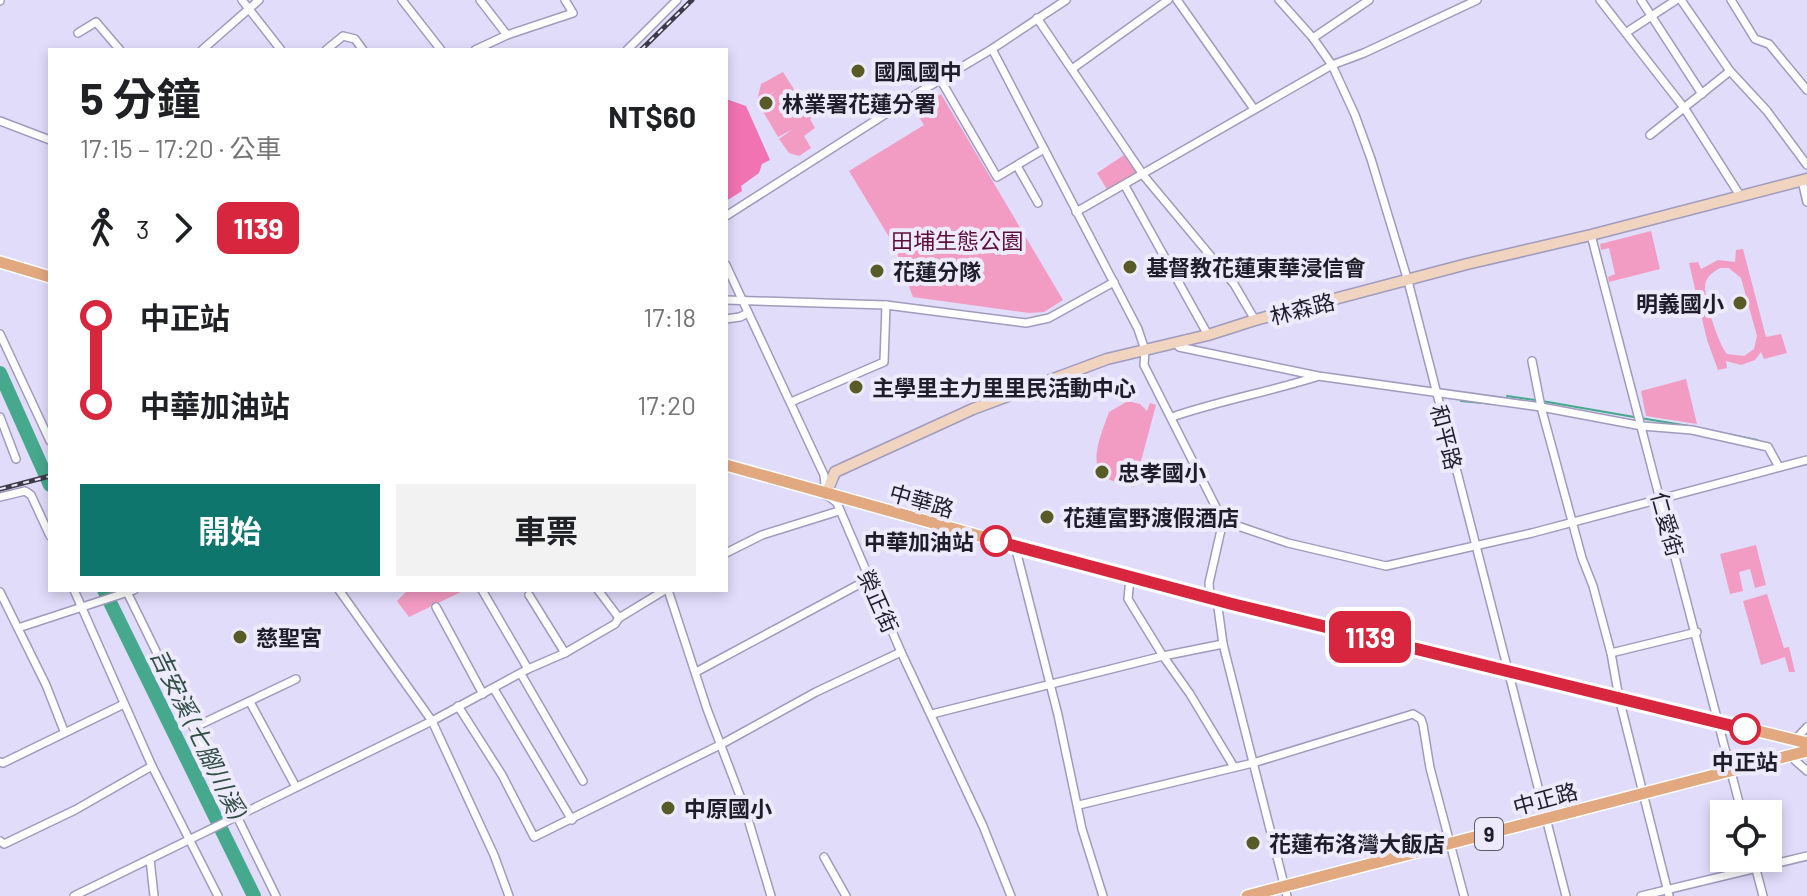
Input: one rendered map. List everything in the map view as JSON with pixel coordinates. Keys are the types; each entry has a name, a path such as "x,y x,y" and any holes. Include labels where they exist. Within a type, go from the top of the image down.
{"main road":[{"path":"0,262 48,276"},
{"name":"中華路","path":"728,466 1130,578 1801,742"},
{"name":"中正路","path":"1247,896 1286,892 1545,819 1807,751"}],"street":[{"path":"242,0 279,48"},
{"path":"204,48 259,0"},
{"path":"402,0 439,48"},
{"path":"480,0 507,35"},
{"path":"479,48 507,35 573,13 565,0"},
{"path":"629,48 677,0"},
{"path":"728,215 1066,0"},
{"path":"1072,69 1168,0"},
{"path":"1177,0 1254,109"},
{"name":"和平路","path":"1279,0 1332,65 1371,159 1408,281 1566,896"},
{"path":"1313,38 1369,0"},
{"path":"1076,212 1144,176 1332,65 1477,0"},
{"path":"1600,0 1685,109 1741,197"},
{"path":"1641,0 1702,94"},
{"path":"1627,32 1678,0 1730,71 1767,111 1807,165"},
{"path":"1731,0 1755,39 1769,44 1807,90"},
{"path":"1037,18 1144,176 1234,284 1255,320"},
{"path":"78,33 96,22 118,48"},
{"path":"328,48 343,36 361,48"},
{"path":"992,49 1138,329 1145,350 1144,365 1223,521 1209,583 1286,892"},
{"path":"1650,135 1730,71"},
{"path":"940,79 997,177 1044,149"},
{"path":"0,121 48,139"},
{"path":"1017,166 1038,203"},
{"path":"1804,180 1807,202"},
{"name":"林森路","path":"826,494 835,472 947,421 1107,359 1208,335 1524,249 1591,235 1804,180"},
{"path":"1125,186 1208,335"},
{"name":"仁愛街","path":"1591,235 1738,800"},
{"name":"榮正街","path":"728,269 824,475 826,494 837,503 901,652 983,826 1011,896"},
{"path":"728,300 886,305 1026,323 1049,318 1114,282"},
{"path":"791,402 884,362 886,305"},
{"path":"728,319 748,313"},
{"path":"0,334 48,437"},
{"path":"1176,342 1179,347 1318,376 1540,403 1754,442 1768,447 1779,467"},
{"path":"1532,361 1540,403 1611,653 1619,698 1668,894"},
{"path":"1172,417 1222,400 1258,394 1318,376"},
{"path":"0,417 16,459"},
{"path":"1223,521 1288,543 1386,566 1662,499 1807,460"},
{"path":"0,497 25,491 31,495 48,532"},
{"path":"728,552 762,535 839,511"},
{"path":"1015,546 1079,805 1082,829 1103,896"},
{"path":"1130,578 1128,599 1234,767"},
{"path":"696,672 869,579"},
{"path":"0,592 46,685 64,731"},
{"path":"75,592 152,766 218,896"},
{"path":"18,628 126,592"},
{"path":"129,592 276,896"},
{"path":"340,592 432,721 494,855 509,896"},
{"path":"483,592 583,781"},
{"path":"600,592 619,618"},
{"path":"74,896 565,653 663,592"},
{"path":"667,592 745,809 771,896"},
{"path":"529,595 565,653"},
{"path":"436,607 483,694"},
{"path":"1611,653 1697,632"},
{"path":"932,714 1223,644"},
{"path":"458,706 502,775 534,837 720,745 816,692 901,652"},
{"path":"195,727 296,679"},
{"path":"494,689 572,820"},
{"path":"250,702 296,787"},
{"path":"0,762 124,704"},
{"path":"1079,805 1253,763 1413,714 1421,719 1423,725 1430,768 1464,896"},
{"path":"1801,742 1807,727"},
{"path":"1789,755 1807,771"},
{"path":"2,842 75,810 152,766"},
{"path":"1782,862 1807,856"},
{"path":"824,857 846,896"},
{"path":"150,859 154,896"},
{"path":"1641,896 1668,894 1745,872"},
{"path":"1757,872 1763,896"}],"green space":[{"path":"783,72 815,128 804,136 811,148 799,156 789,153 779,139 793,129 778,137 758,103 776,91 757,101 761,84"},
{"name":"田埔生態公園","path":"941,94 1063,300 1044,312 1029,313 913,297 894,245 849,171 924,125 914,109"},
{"path":"1124,155 1136,172 1108,191 1097,173"},
{"path":"1651,231 1660,269 1609,282 1608,277 1615,274 1609,248 1601,250 1600,244"},
{"path":"1743,249 1766,337 1781,334 1787,353 1764,359 1761,352 1755,360 1741,365 1726,361 1727,368 1718,370 1707,340 1689,263 1698,262 1701,269 1718,260 1735,262 1736,250","holes":["1720,268 1729,268 1741,278 1757,336 1754,349 1744,356 1727,354 1723,349 1706,293 1705,283 1710,275"]},
{"path":"1686,379 1697,424 1646,416 1641,391"},
{"path":"1128,401 1140,404 1147,411 1150,403 1156,405 1134,487 1129,486 1131,478 1118,482 1104,476 1097,460 1099,440 1109,412"},
{"path":"1756,545 1766,585 1755,588 1750,569 1739,572 1743,591 1730,594 1720,554"},
{"path":"406,592 461,592 409,617 397,601"},
{"path":"1767,594 1784,648 1789,647 1795,672 1789,672 1785,657 1761,665 1743,601"}],"shaded area":[{"path":"728,100 746,106 770,160 741,186 742,191 728,200"}],"waterway":[{"name":"吉安溪 (七腳川溪)","path":"0,373 48,481"},
{"path":"1507,396 1535,400"},
{"path":"1461,401 1494,404"},
{"path":"1542,401 1634,417"},
{"path":"1640,418 1689,426"},
{"path":"1703,429 1757,440"},
{"name":"吉安溪 (七腳川溪)","path":"105,592 254,896"}],"railway":[{"path":"643,48 692,0"},
{"path":"0,489 48,477"}],"bus line":[{"name":"1139","path":"996,541 1232,604 1745,729"}],"place":[{"name":"國風國中","path":"858,71"},
{"name":"林業署花蓮分署","path":"766,103"},
{"name":"基督教花蓮東華浸信會","path":"1130,267"},
{"name":"花蓮分隊","path":"877,271"},
{"name":"明義國小","path":"1740,303"},
{"name":"主學里主力里里民活動中心","path":"856,387"},
{"name":"忠孝國小","path":"1102,472"},
{"name":"花蓮富野渡假酒店","path":"1047,517"},
{"name":"中華加油站","path":"996,541"},
{"name":"慈聖宮","path":"240,637"},
{"name":"中正站","path":"1745,729"},
{"name":"中原國小","path":"668,808"},
{"name":"花蓮布洛灣大飯店","path":"1253,843"}]}
